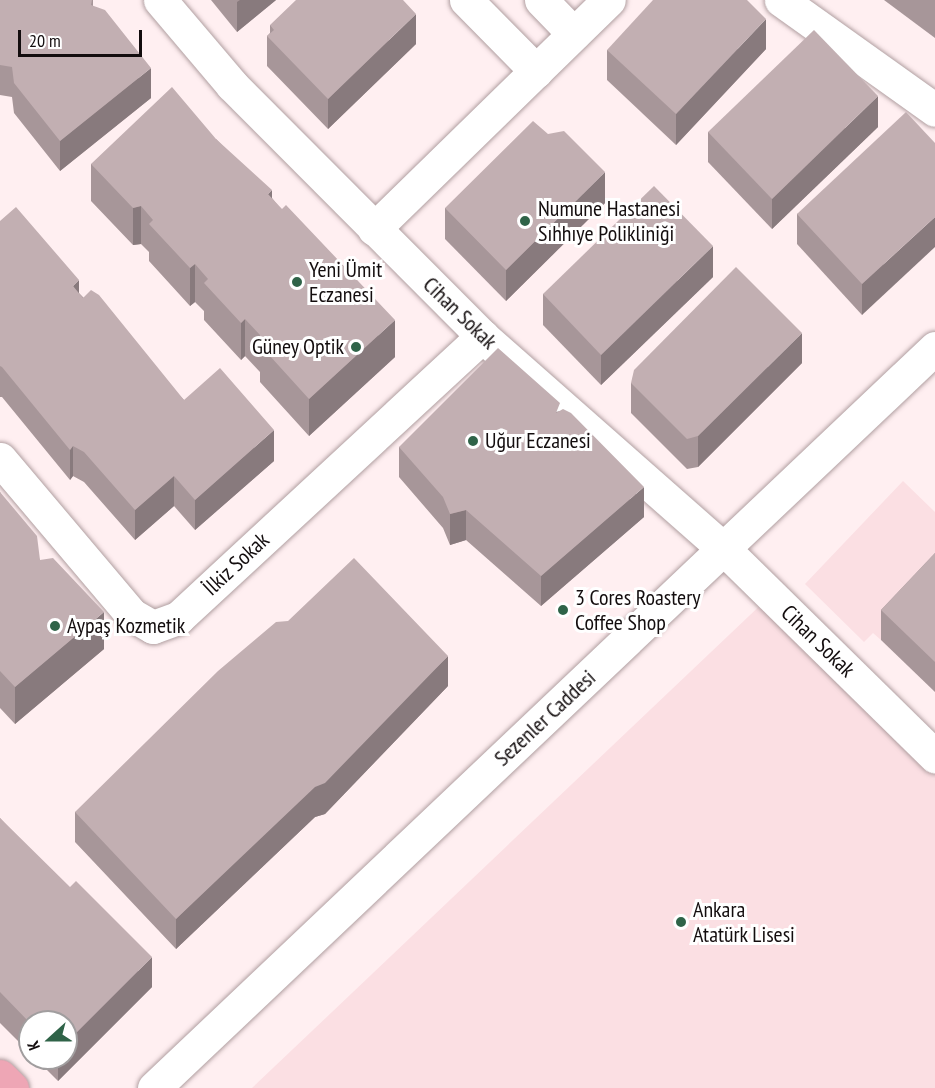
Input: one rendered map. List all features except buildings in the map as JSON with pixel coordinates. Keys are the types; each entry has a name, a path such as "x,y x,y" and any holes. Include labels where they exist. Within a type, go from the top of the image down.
{"main road":[{"path":"0,1076 12,1088"}],"street":[{"name":"Cihan Sokak","path":"160,0 232,85 482,336 724,549 935,756"},
{"path":"466,0 536,71"},
{"path":"541,0 574,34"},
{"path":"374,229 609,0"},
{"path":"781,0 935,110"},
{"name":"İlkiz Sokak","path":"0,459 132,615 153,627 177,618 482,336"},
{"name":"Sezenler Caddesi","path":"154,1088 935,348"}],"shaded area":[{"path":"903,481 935,512 935,583 881,640 873,633 864,642 805,584"},
{"name":"Ankara Atatürk Lisesi","path":"771,595 935,756 935,1088 252,1088"}],"place":[{"name":"Numune Hastanesi Sıhhıye Polikliniği","path":"525,221"},
{"name":"Yeni Ümit Eczanesi","path":"297,282"},
{"name":"Güney Optik","path":"356,347"},
{"name":"Uğur Eczanesi","path":"473,441"},
{"name":"3 Cores Roastery Coffee Shop","path":"563,610"},
{"name":"Aypaş Kozmetik","path":"55,626"},
{"name":"Ankara Atatürk Lisesi","path":"681,922"}]}
